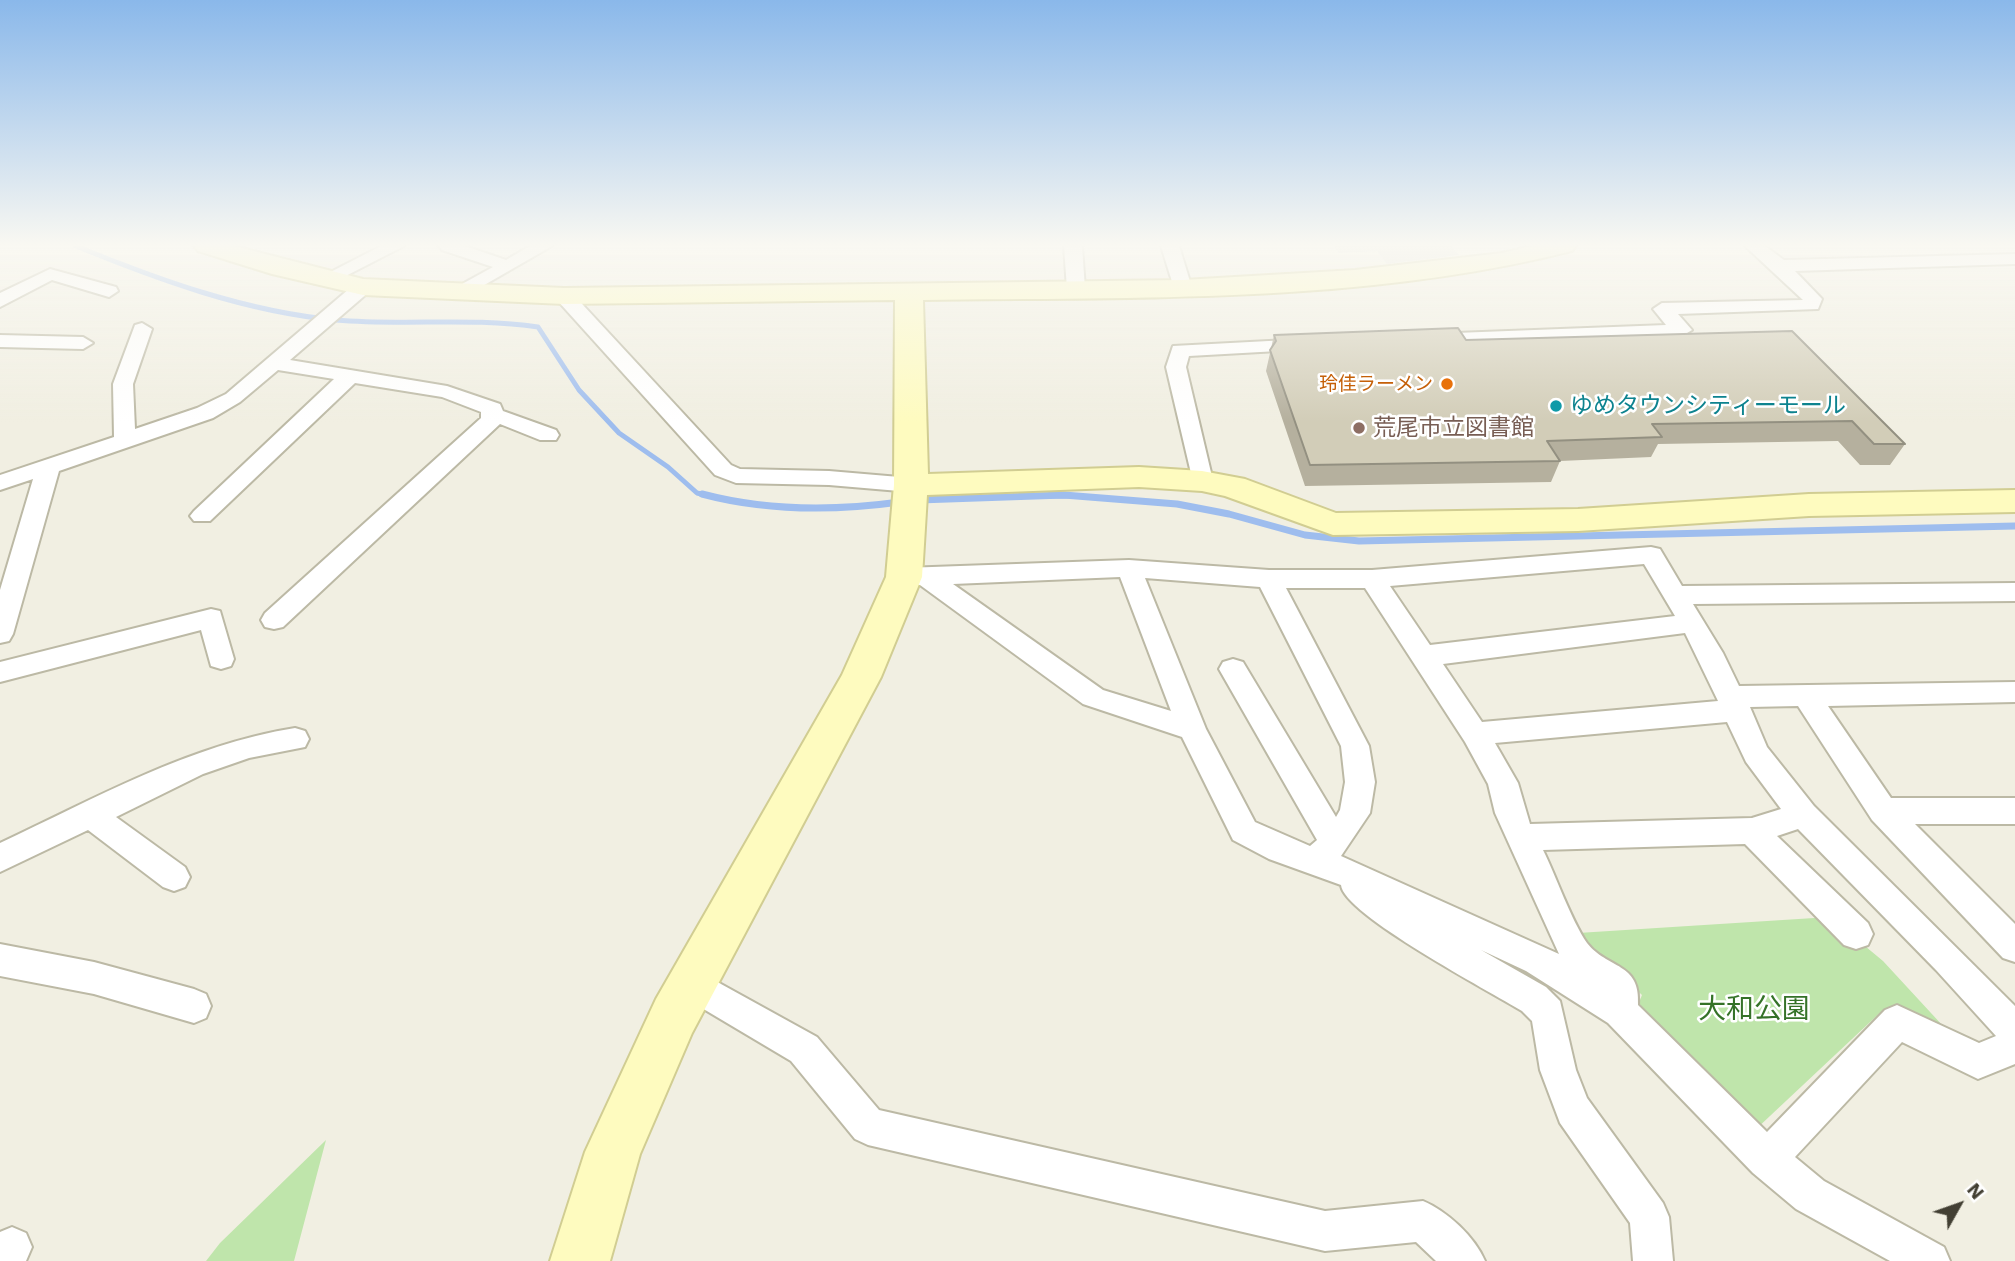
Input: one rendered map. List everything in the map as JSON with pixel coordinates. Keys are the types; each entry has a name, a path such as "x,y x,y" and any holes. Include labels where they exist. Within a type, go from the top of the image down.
{"street":[{"path":"0,483 214,408 233,398 341,305"},
{"path":"572,305 723,470 736,476 829,478 910,487 1139,477 1202,481 1233,487 1333,524 1578,520 1809,505 2015,501"},
{"path":"580,1261 613,1152 646,1076 691,984 860,677 912,564 909,305"},
{"path":"1403,341 1682,330 1662,309 1811,305"},
{"path":"125,439 123,384 142,329"},
{"path":"0,341 83,343"},
{"path":"1202,481 1176,367 1180,350 1334,344"},
{"path":"273,363 447,392 492,409 492,420 274,620"},
{"path":"202,516 350,376"},
{"path":"492,414 548,435"},
{"path":"0,634 49,465"},
{"path":"912,564 1129,568 1269,579 1372,579 1651,555 1693,623 1735,704 1756,754 1803,815 1948,959 2015,1031"},
{"path":"912,564 1093,697 1192,729"},
{"path":"1129,568 1192,729 1244,831 1280,850 1331,858 1538,960 1620,1011 1767,1159 1810,1195 1930,1261"},
{"path":"1269,579 1355,746 1360,782 1355,813 1331,858"},
{"path":"1372,579 1475,734 1503,783 1510,813 1576,955 1622,989 1620,1011"},
{"path":"1676,595 2015,592"},
{"path":"0,672 211,618 221,659"},
{"path":"1424,656 1693,623"},
{"path":"1233,669 1331,858 1362,893 1390,915 1534,999 1548,1013 1558,1070 1573,1110 1649,1217 1653,1261"},
{"path":"1475,734 1806,696 2015,692"},
{"path":"1806,696 1883,811 2015,947"},
{"path":"0,858 193,766 247,747 295,739"},
{"path":"1883,811 2015,811"},
{"path":"90,815 174,877"},
{"path":"1522,837 1752,831 1803,815"},
{"path":"1752,831 1856,933"},
{"path":"0,960 94,978 194,1006"},
{"path":"691,984 804,1049 868,1126 1325,1231 1423,1221 1465,1261"},
{"path":"1767,1159 1896,1022 1978,1061 2015,1047"}],"green space":[{"name":"大和公園","path":"1830,917 1883,961 1943,1026 1884,1009 1754,1131 1634,1015 1642,995 1578,933"},
{"path":"326,1140 294,1261 206,1261 220,1243"}],"building":[{"name":"ゆめタウンシティーモール","path":"1458,328 1466,340 1792,331 1905,444 1874,444 1852,421 1652,424 1662,437 1547,441 1560,461 1310,465 1270,350 1276,341 1274,335"}],"waterway":[{"path":"249,305 303,316 361,322 488,323 538,327 579,390 619,433 668,467 697,493 709,496"},
{"path":"702,494 751,504 800,508 900,502"},
{"path":"1035,496 1064,495 1177,504 1229,514 1305,535 1359,541 2015,526"},
{"path":"919,500 1035,496"},
{"path":"1035,496 1076,496"}],"place":[{"name":"玲佳ラーメン","path":"1447,384"},
{"name":"ゆめタウンシティーモール","path":"1556,406"},
{"name":"荒尾市立図書館","path":"1359,428"}]}
